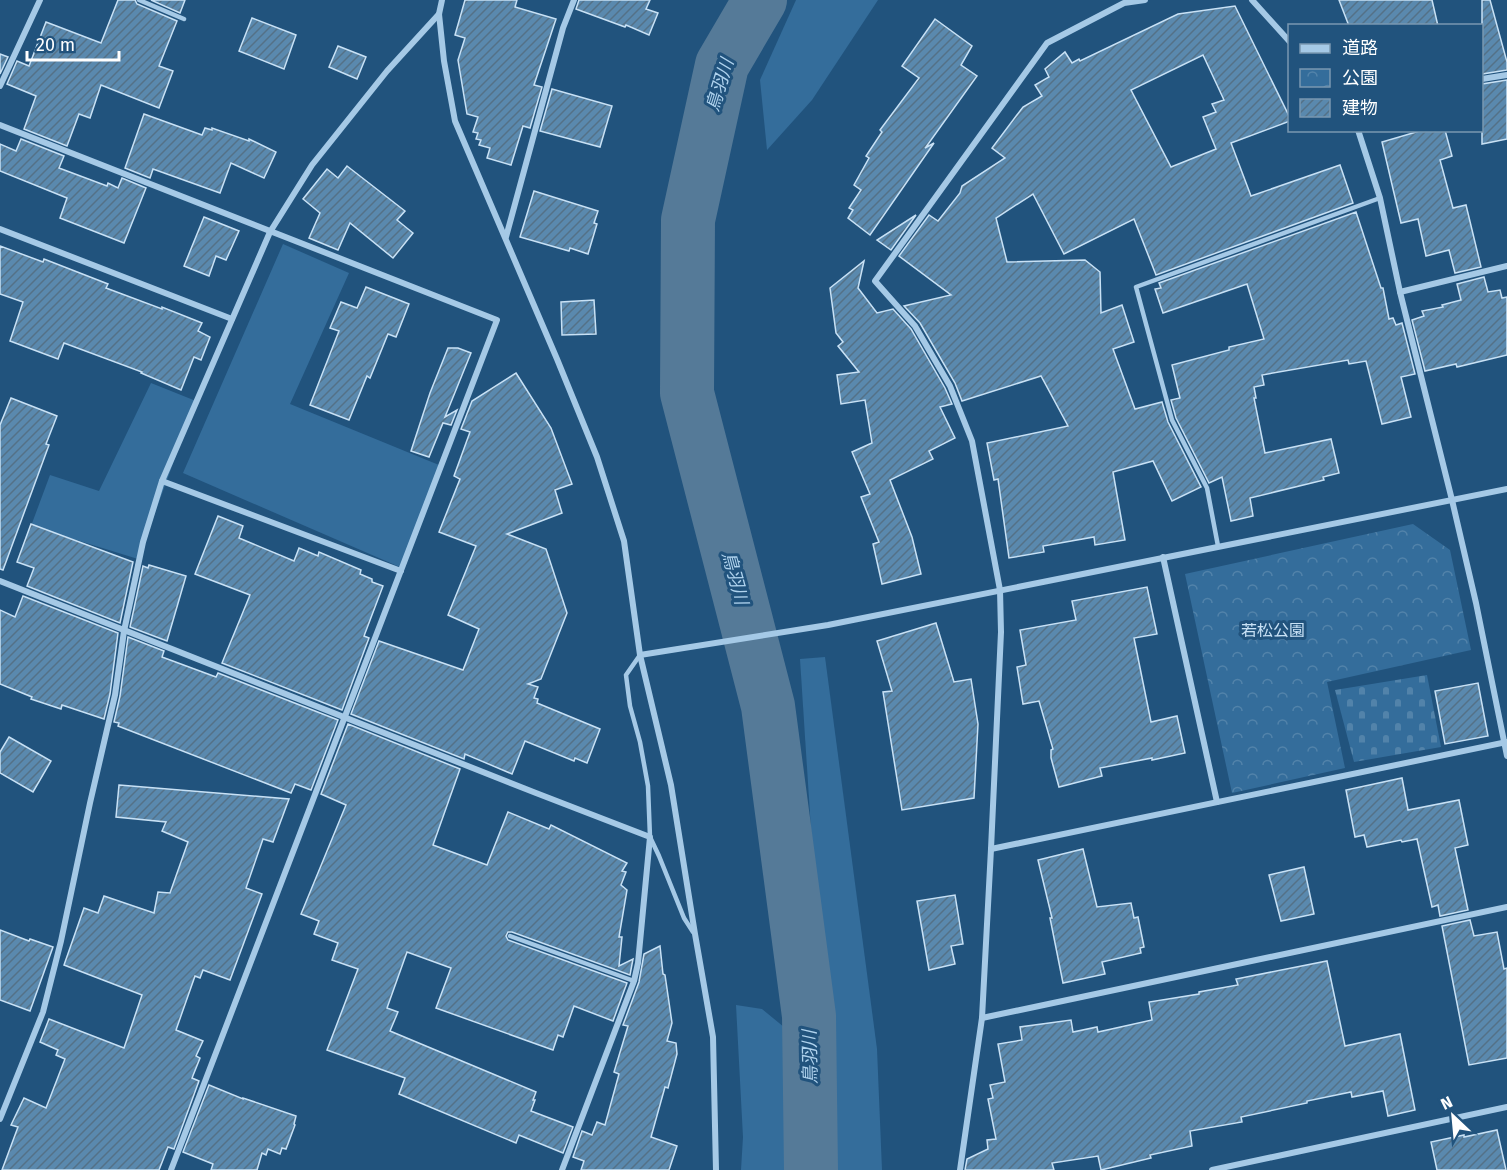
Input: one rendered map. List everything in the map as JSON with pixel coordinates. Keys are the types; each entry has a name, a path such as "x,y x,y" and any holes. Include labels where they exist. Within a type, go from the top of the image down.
{"street":[{"path":"0,86 40,0"},
{"path":"442,0 439,14 444,61 455,121 597,457 624,541 640,655 671,785 713,1037 716,1170"},
{"path":"506,238 560,39 574,0"},
{"path":"960,1170 982,1018 991,849 1000,590 972,441 964,419 950,386 915,326 875,281 1047,43 1124,3 1145,0"},
{"path":"1252,0 1288,40"},
{"path":"0,1119 43,1012 62,941 115,695 124,631 143,542 162,481 270,232 312,165 387,71 439,14"},
{"path":"1483,79 1507,75"},
{"path":"0,125 497,320 171,1170"},
{"path":"1359,132 1380,198 1400,292 1452,500 1506,742 1507,756"},
{"path":"0,229 232,319"},
{"path":"1400,292 1507,266"},
{"path":"162,481 401,572"},
{"path":"640,655 828,625 1507,489"},
{"path":"1163,557 1217,802"},
{"path":"0,581 650,837 638,963 634,981 561,1170"},
{"path":"991,849 1506,742"},
{"path":"982,1018 1507,907"},
{"path":"1212,1170 1507,1107"}],"lane":[{"path":"140,0 184,19"},
{"path":"1218,546 1207,488 1172,420 1136,287 1380,198"},
{"path":"640,655 626,675 630,706 640,742 648,786 650,837 684,918 695,934"},
{"path":"510,936 634,981"}],"green space":[{"path":"796,0 878,0 812,100 767,150 760,80"},
{"path":"283,244 349,273 290,404 439,465 402,568 183,473"},
{"path":"151,383 196,401 138,559 31,526 50,475 99,491"},
{"name":"若松公園","path":"1413,524 1450,550 1471,650 1327,682 1345,768 1232,793 1185,574"},
{"path":"825,657 877,1049 882,1170 833,1170 800,659"},
{"path":"1427,675 1441,747 1354,762 1335,690"},
{"path":"736,1005 762,1009 790,1032 800,1060 796,1170 741,1170 743,1137"}],"building":[{"path":"118,0 135,0 137,4 177,21 159,66 173,71 159,108 101,85 90,118 79,114 67,146 24,129 36,96 7,84 17,61 29,66 46,22 101,43"},
{"path":"151,0 185,0 180,13"},
{"path":"465,0 517,0 515,7 556,19 534,85 542,87 530,128 523,126 511,165 487,158 490,148 479,145 481,140 476,139 478,133 473,132 478,117 467,114 458,60 465,38 455,35"},
{"path":"579,0 650,0 646,9 658,13 649,35 576,9"},
{"path":"1339,0 1432,0 1438,24 1348,24"},
{"path":"1482,0 1490,0 1507,62 1507,70 1483,74"},
{"path":"1235,6 1288,114 1288,122 1231,143 1251,196 1340,165 1353,203 1156,275 1134,219 1064,254 1033,194 996,218 1007,262 1085,260 1100,272 1101,313 1122,305 1134,342 1113,349 1135,409 1162,402 1168,422 1201,487 1172,501 1153,461 1113,472 1125,540 1095,545 1094,537 1043,546 1044,552 1009,558 998,479 994,480 987,443 1068,426 1041,376 962,401 955,383 920,323 904,306 951,295 899,256 929,215 938,221 960,193 962,186 1005,158 992,148 1023,107 1042,96 1035,85 1049,77 1045,69 1065,52 1072,63 1079,59 1080,61 1178,14","holes":["1203,55 1224,100 1212,104 1216,112 1203,117 1216,149 1171,167 1131,90"]},
{"path":"252,18 296,35 284,69 239,51"},
{"path":"935,19 972,46 961,65 977,76 925,148 934,143 870,235 848,218 853,210 849,208 861,190 854,185 869,158 866,156 882,132 880,130 919,78 902,66"},
{"path":"338,46 366,57 357,79 329,67"},
{"path":"0,54 8,57 0,74"},
{"path":"1507,80 1507,139 1482,144 1483,132 1483,84"},
{"path":"552,89 612,106 600,147 540,131"},
{"path":"144,114 202,135 205,128 212,130 212,128 249,141 249,139 276,152 264,178 231,163 220,193 153,169 150,178 125,168"},
{"path":"1416,132 1446,132 1452,156 1440,160 1453,208 1466,205 1481,267 1455,273 1449,250 1426,256 1418,219 1401,223 1382,142"},
{"path":"21,139 64,156 59,168 107,186 108,183 118,188 122,178 146,188 124,243 60,218 67,198 0,171 0,144 16,151"},
{"path":"347,166 405,211 397,220 413,233 393,258 350,223 338,250 309,238 320,213 303,199 327,169 338,178"},
{"path":"534,191 598,211 594,223 597,224 588,254 520,237"},
{"path":"1356,212 1381,288 1383,288 1389,319 1393,318 1396,325 1402,323 1415,374 1401,377 1411,417 1382,424 1366,361 1349,364 1348,360 1262,375 1264,385 1254,387 1256,398 1254,398 1265,453 1331,439 1339,473 1323,477 1324,480 1250,498 1253,516 1231,521 1222,477 1209,483 1176,418 1171,400 1180,398 1172,365 1229,350 1229,347 1264,339 1247,284 1163,313 1155,289 1161,288 1159,283"},
{"path":"916,215 891,250 877,240"},
{"path":"204,217 239,231 226,260 216,256 209,276 184,266"},
{"path":"0,246 43,262 44,259 108,284 106,288 202,323 198,331 210,337 201,360 194,357 181,390 142,372 64,343 58,359 10,341 23,302 0,294"},
{"path":"864,261 858,288 877,313 893,309 911,329 952,404 940,407 955,438 929,451 933,459 890,480 912,537 921,574 882,584 873,544 879,542 861,497 870,494 852,452 872,443 865,400 841,404 837,375 859,372 838,346 843,342 836,333 830,288"},
{"path":"1484,277 1488,292 1500,290 1502,298 1507,297 1507,355 1457,367 1456,364 1425,371 1412,320 1424,316 1422,311 1443,307 1442,305 1461,300 1457,284"},
{"path":"366,287 409,304 396,337 388,334 349,420 310,405 339,331 330,328 341,302 357,308"},
{"path":"594,300 596,334 562,335 561,302"},
{"path":"448,348 458,348 471,353 445,417 457,410 451,425 443,423 429,457 411,451"},
{"path":"516,373 551,428 572,484 555,490 562,513 507,534 546,549 567,613 541,679 528,684 538,687 534,698 538,699 537,703 600,729 587,763 575,758 574,761 525,741 512,774 465,754 464,759 351,714 379,641 463,670 479,629 448,615 476,546 439,532 460,479 454,476 470,432 461,429 472,401"},
{"path":"11,398 57,416 46,444 49,445 3,570 0,569 0,425"},
{"path":"218,516 243,526 239,538 294,561 299,548 318,556 319,552 361,570 360,574 383,586 364,636 369,638 342,710 222,663 250,595 195,574"},
{"path":"31,524 133,562 120,623 27,586 34,568 17,562"},
{"path":"149,565 186,576 167,641 130,627 143,566 148,568"},
{"path":"1147,587 1157,634 1134,638 1151,722 1177,716 1185,753 1100,768 1102,776 1059,787 1051,758 1053,749 1039,701 1023,704 1017,667 1026,665 1020,630 1076,620 1072,601"},
{"path":"23,596 118,633 110,694 104,719 62,705 61,709 31,699 32,697 0,684 0,610 15,617"},
{"path":"936,623 954,682 971,679 978,724 974,798 902,810 883,692 892,691 877,641"},
{"path":"128,637 164,651 162,657 216,677 218,673 338,720 311,790 295,784 291,793 118,726 119,723 114,722"},
{"path":"1478,683 1488,736 1445,744 1435,691"},
{"path":"348,724 460,769 433,845 487,865 508,812 549,829 551,825 627,863 622,871 626,872 621,885 627,890 619,937 622,937 619,966 633,959 630,975 512,932 508,932 506,936 508,940 627,983 613,1021 574,1006 563,1037 558,1035 553,1050 436,1008 451,968 407,952 387,1008 398,1012 390,1031 536,1092 531,1111 573,1127 563,1153 519,1135 516,1143 399,1094 405,1078 327,1050 358,969 332,960 338,943 314,934 319,921 301,914 346,805 321,794"},
{"path":"9,737 51,761 33,792 0,773 0,752"},
{"path":"1402,778 1408,810 1459,800 1468,845 1455,848 1468,910 1440,916 1438,905 1432,907 1417,839 1367,847 1364,835 1355,837 1346,790"},
{"path":"119,785 289,799 273,842 263,839 246,888 262,894 230,980 203,970 200,978 195,976 176,1030 203,1041 196,1056 200,1058 192,1078 199,1081 174,1149 168,1147 159,1170 2,1170 18,1127 11,1125 24,1098 46,1108 65,1059 56,1055 58,1050 40,1042 49,1019 124,1048 142,995 64,965 84,908 98,913 104,896 154,913 158,892 170,893 188,842 162,831 166,822 116,817"},
{"path":"1083,849 1097,907 1131,903 1134,918 1138,917 1144,947 1140,948 1141,953 1102,962 1105,974 1063,983 1050,918 1052,918 1038,860"},
{"path":"1304,867 1314,914 1281,921 1269,875"},
{"path":"955,895 963,944 951,946 955,964 929,970 917,901"},
{"path":"1470,920 1474,936 1497,932 1504,969 1507,968 1507,1058 1469,1065 1442,926"},
{"path":"0,930 53,947 30,1011 0,1000"},
{"path":"660,946 672,1023 667,1041 676,1043 677,1054 651,1137 677,1146 669,1170 581,1170 584,1161 573,1157 582,1131 592,1135 597,1122 605,1125 619,1074 614,1072 628,1026 623,1025 639,982 644,954"},
{"path":"1327,961 1345,1046 1400,1034 1415,1110 1388,1116 1383,1091 1352,1097 1351,1092 1241,1117 1242,1122 1190,1131 1192,1146 1150,1155 1151,1158 1101,1170 1098,1156 1052,1163 1054,1170 965,1170 967,1159 988,1149 987,1140 996,1139 988,1099 993,1098 990,1085 1005,1082 998,1044 1022,1040 1020,1027 1071,1020 1073,1032 1097,1027 1098,1032 1152,1020 1149,1002 1199,994 1199,992 1238,985 1236,979"},
{"path":"209,1085 296,1116 286,1149 282,1148 280,1154 268,1149 266,1155 262,1153 257,1170 211,1170 213,1164 183,1152"},
{"path":"1497,1130 1506,1170 1437,1170 1431,1142"}],"waterway":[{"name":"鳥羽川","path":"760,0 722,65 688,220 687,393 768,706 809,1016 811,1170"}]}
